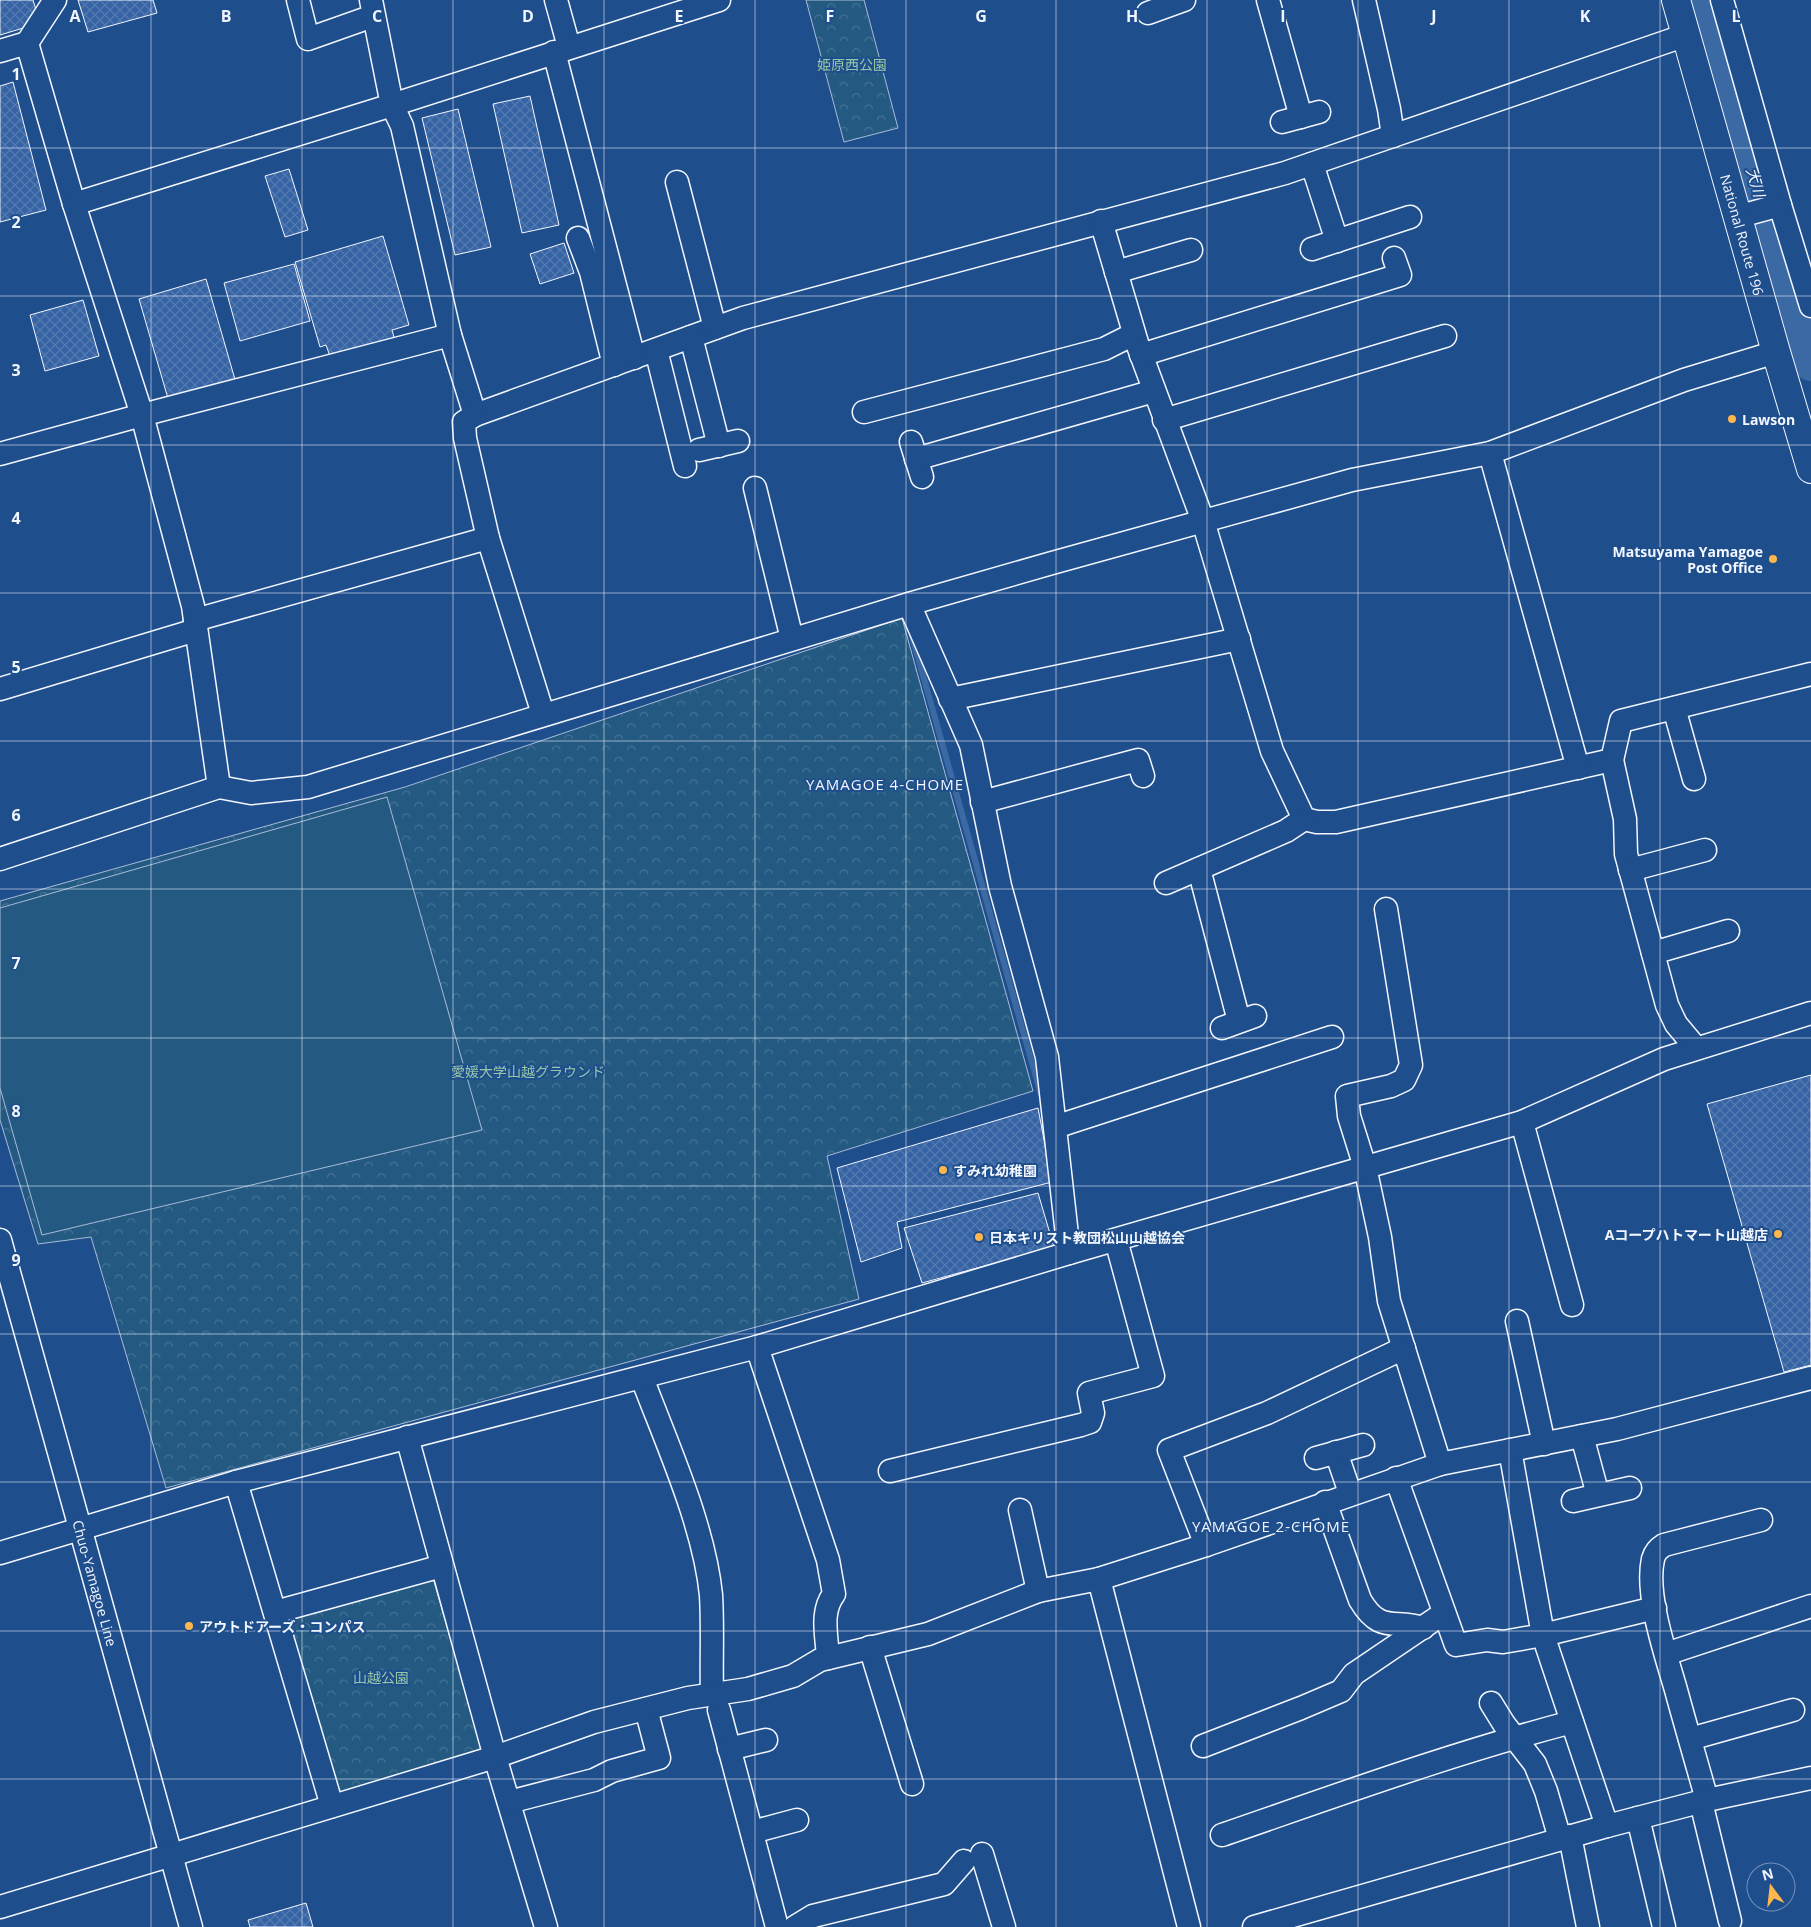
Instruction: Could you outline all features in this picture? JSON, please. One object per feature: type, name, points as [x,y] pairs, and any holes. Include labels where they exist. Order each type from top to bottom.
[{"type":"highway","name":"National Route 196","points":[[1676,0],[1686,35],[1762,210],[1776,352],[1809,453]]},
{"type":"street","points":[[0,51],[28,43],[55,0]]},
{"type":"street","points":[[298,0],[308,39],[372,8],[392,105],[402,126],[450,334],[475,415]]},
{"type":"street","points":[[556,0],[562,49],[624,361]]},
{"type":"street","points":[[74,204],[392,105],[718,0]]},
{"type":"street","points":[[1268,0],[1300,117]]},
{"type":"street","points":[[1364,0],[1389,109],[1393,136]]},
{"type":"street","points":[[1722,0],[1762,210],[1811,306]]},
{"type":"street","points":[[1148,12],[1187,5]]},
{"type":"street","points":[[543,714],[488,538],[465,438],[464,422],[475,415],[743,318],[1285,173],[1686,35]]},
{"type":"street","points":[[28,43],[74,204],[142,415],[193,606],[219,787]]},
{"type":"street","points":[[1312,164],[1337,241]]},
{"type":"street","points":[[677,182],[715,328]]},
{"type":"street","points":[[1312,249],[1410,218]]},
{"type":"street","points":[[1101,221],[1141,355],[1203,521],[1272,751],[1304,819]]},
{"type":"street","points":[[578,238],[624,361]]},
{"type":"street","points":[[1116,272],[1191,250]]},
{"type":"street","points":[[1141,355],[1400,275],[1394,258]]},
{"type":"street","points":[[0,454],[450,334]]},
{"type":"street","points":[[864,412],[1104,349],[1134,334]]},
{"type":"street","points":[[1164,420],[1445,336]]},
{"type":"street","points":[[656,350],[710,451],[691,337]]},
{"type":"street","points":[[0,859],[219,787],[251,793],[308,786],[909,604],[1203,521],[1352,480],[1490,453],[1684,380],[1776,352]]},
{"type":"street","points":[[917,459],[1154,391]]},
{"type":"street","points":[[1490,453],[1578,768]]},
{"type":"street","points":[[755,488],[792,639]]},
{"type":"street","points":[[0,689],[196,625],[488,538]]},
{"type":"street","points":[[909,604],[970,745],[1000,886],[1047,1057],[1069,1253]]},
{"type":"street","points":[[950,699],[1239,639]]},
{"type":"street","points":[[1696,1048],[1676,1024],[1667,1004],[1626,854],[1625,819],[1612,760],[1621,721],[1811,674]]},
{"type":"street","points":[[1674,708],[1694,779]]},
{"type":"street","points":[[982,802],[1138,760],[1143,776]]},
{"type":"street","points":[[1166,883],[1286,831],[1304,819],[1317,822],[1336,822],[1612,760]]},
{"type":"street","points":[[1630,870],[1705,850]]},
{"type":"street","points":[[1199,869],[1239,1022]]},
{"type":"street","points":[[1386,909],[1411,1065],[1404,1080],[1391,1086],[1347,1096],[1349,1116],[1365,1167],[1380,1237],[1389,1301],[1440,1464]]},
{"type":"street","points":[[1653,953],[1728,932]]},
{"type":"street","points":[[0,1553],[236,1482],[642,1378],[757,1346],[1069,1253],[1522,1122],[1664,1059],[1811,1013]]},
{"type":"street","points":[[1055,1127],[1332,1037]]},
{"type":"street","points":[[1522,1122],[1572,1305]]},
{"type":"street","points":[[890,1471],[1090,1422],[1093,1413],[1089,1393],[1153,1376],[1116,1240]]},
{"type":"street","name":"Chuo-Yamagoe Line","points":[[0,1244],[82,1529],[192,1927]]},
{"type":"street","points":[[1517,1321],[1544,1444]]},
{"type":"street","points":[[757,1346],[828,1560],[834,1594],[829,1600],[825,1616],[828,1658]]},
{"type":"street","points":[[1206,1545],[1169,1450],[1267,1413],[1404,1348]]},
{"type":"street","points":[[642,1378],[690,1507],[702,1550],[710,1595],[715,1702],[777,1927]]},
{"type":"street","points":[[0,1907],[495,1757],[594,1722],[646,1709],[715,1702],[748,1688],[793,1676],[820,1660],[928,1634],[1038,1591],[1099,1579],[1206,1545],[1350,1493],[1440,1464],[1582,1436],[1811,1378]]},
{"type":"street","points":[[1582,1436],[1598,1495]]},
{"type":"street","points":[[407,1437],[495,1757],[546,1927]]},
{"type":"street","points":[[1350,1493],[1326,1455],[1364,1445]]},
{"type":"street","points":[[1510,1450],[1543,1635],[1607,1826]]},
{"type":"street","points":[[1396,1478],[1456,1645],[1487,1640],[1503,1642],[1543,1635],[1655,1608]]},
{"type":"street","points":[[236,1482],[332,1806]]},
{"type":"street","points":[[1573,1501],[1630,1488]]},
{"type":"street","points":[[1325,1502],[1360,1600],[1368,1613],[1381,1621],[1397,1625],[1411,1624],[1423,1628]]},
{"type":"street","points":[[1020,1510],[1038,1591]]},
{"type":"street","points":[[1730,1921],[1690,1739],[1655,1608],[1652,1575],[1653,1560],[1657,1550],[1664,1545],[1761,1520]]},
{"type":"street","points":[[275,1612],[442,1566]]},
{"type":"street","points":[[1099,1579],[1189,1927]]},
{"type":"street","points":[[1666,1654],[1811,1606]]},
{"type":"street","points":[[1203,1746],[1341,1691],[1354,1674],[1444,1613]]},
{"type":"street","points":[[870,1647],[912,1784]]},
{"type":"street","points":[[1491,1703],[1535,1764],[1565,1838],[1588,1927]]},
{"type":"street","points":[[508,1802],[594,1780],[612,1771],[659,1758],[646,1709]]},
{"type":"street","points":[[1690,1739],[1793,1710]]},
{"type":"street","points":[[1222,1835],[1392,1776],[1514,1737],[1572,1722]]},
{"type":"street","points":[[729,1749],[766,1740]]},
{"type":"street","points":[[1254,1927],[1296,1921],[1607,1826],[1704,1801],[1811,1778]]},
{"type":"street","points":[[1638,1818],[1664,1927]]},
{"type":"street","points":[[752,1832],[797,1820]]},
{"type":"street","points":[[795,1927],[813,1916],[935,1894],[973,1857],[1004,1927]]},
{"type":"green space","name":"姫原西公園","points":[[806,0],[864,0],[898,128],[844,142]]},
{"type":"green space","name":"愛媛大学山越グラウンド","points":[[902,618],[1033,1091],[827,1156],[859,1299],[166,1488],[91,1237],[38,1244],[0,1120],[0,901],[405,787]]},
{"type":"green space","points":[[387,797],[482,1130],[42,1235],[0,1088],[0,908]]},
{"type":"green space","name":"山越公園","points":[[432,1575],[484,1754],[337,1797],[283,1616]]},
{"type":"building","points":[[0,0],[33,0],[40,23],[0,35]]},
{"type":"building","points":[[78,0],[153,0],[157,13],[88,32]]},
{"type":"building","points":[[13,82],[46,210],[0,222],[0,86]]},
{"type":"building","points":[[530,96],[559,225],[522,233],[493,104]]},
{"type":"building","points":[[458,109],[491,247],[455,255],[422,118]]},
{"type":"building","points":[[289,169],[308,230],[285,237],[265,176]]},
{"type":"building","points":[[383,236],[409,325],[392,330],[395,341],[331,359],[326,345],[320,347],[295,262]]},
{"type":"building","points":[[564,243],[574,273],[540,284],[530,254]]},
{"type":"building","points":[[294,264],[310,321],[240,341],[224,283]]},
{"type":"building","points":[[206,279],[236,383],[169,402],[139,299]]},
{"type":"building","points":[[83,300],[99,356],[45,371],[30,315]]},
{"type":"building","name":"Aコープハトマート山越店","points":[[1811,1075],[1811,1365],[1784,1372],[1707,1104]]},
{"type":"building","name":"すみれ幼稚園","points":[[1038,1108],[1052,1182],[897,1222],[902,1248],[861,1262],[837,1168]]},
{"type":"building","name":"日本キリスト教団松山山越協会","points":[[1038,1193],[1054,1247],[922,1283],[904,1228]]},
{"type":"building","points":[[306,1903],[313,1927],[250,1927],[248,1920]]},
{"type":"waterway","name":"大川","points":[[1701,0],[1726,76],[1771,237],[1811,363]]},
{"type":"waterway","points":[[912,636],[1041,1095]]},
{"type":"place","name":"Lawson","points":[[1732,419]]},
{"type":"place","name":"Matsuyama Yamagoe Post Office","points":[[1773,559]]},
{"type":"place","name":"すみれ幼稚園","points":[[943,1170]]},
{"type":"place","name":"Aコープハトマート山越店","points":[[1778,1234]]},
{"type":"place","name":"日本キリスト教団松山山越協会","points":[[979,1237]]},
{"type":"place","name":"アウトドアーズ・コンパス","points":[[189,1626]]},
{"type":"district","name":"YAMAGOE 4-CHOME","points":[[885,784]]},
{"type":"district","name":"YAMAGOE 2-CHOME","points":[[1271,1526]]}]
